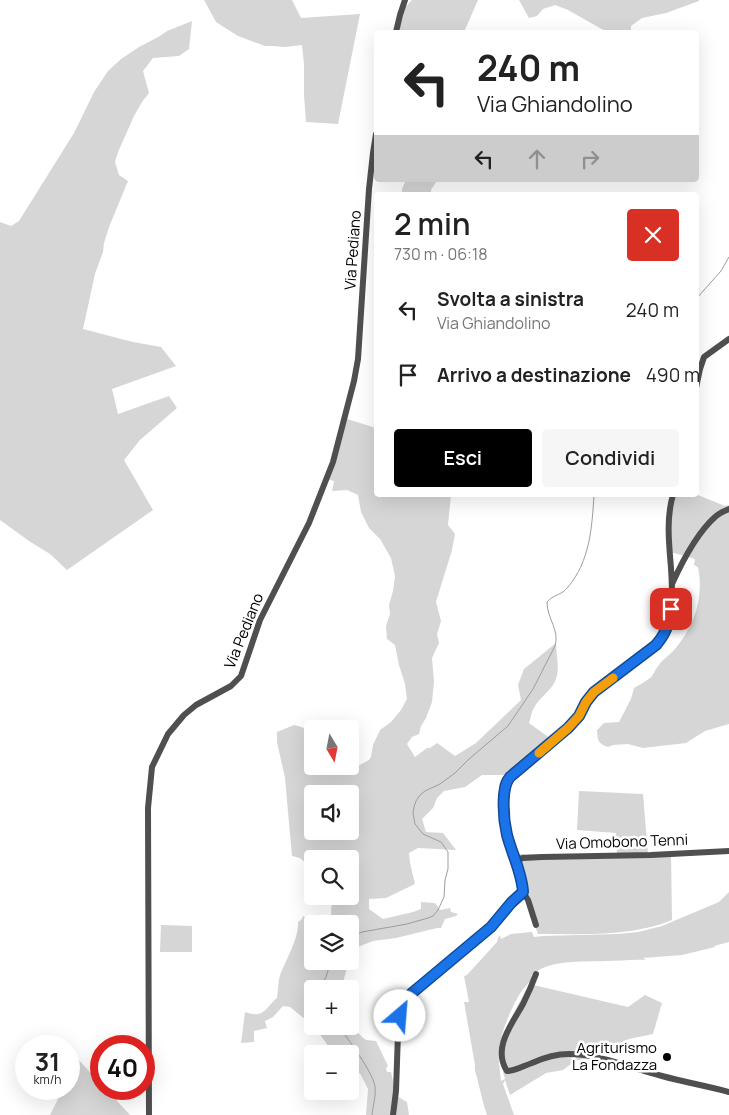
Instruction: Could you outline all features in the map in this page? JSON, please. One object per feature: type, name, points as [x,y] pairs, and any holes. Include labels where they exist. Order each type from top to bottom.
[{"type":"street","points":[[396,30],[405,0]]},
{"type":"street","name":"Via Pediano","points":[[149,1115],[148,808],[152,767],[168,734],[184,715],[196,705],[231,686],[241,676],[260,620],[309,523],[333,462],[358,359],[369,189],[374,147]]},
{"type":"street","points":[[699,376],[704,357],[729,339]]},
{"type":"street","points":[[536,925],[528,900],[523,892],[504,820],[503,803],[506,783],[510,777],[568,728],[579,716],[594,692],[656,645],[664,635],[671,609],[672,585],[669,535],[672,497]]},
{"type":"street","points":[[672,585],[681,564],[704,530],[716,515],[729,509]]},
{"type":"street","name":"Via Omobono Tenni","points":[[516,860],[523,858],[729,851]]},
{"type":"street","points":[[393,1115],[396,1091],[398,1033],[404,1002],[421,985],[491,927],[523,892]]},
{"type":"street","points":[[536,974],[531,988],[511,1024],[502,1048],[502,1060],[507,1071],[513,1071],[533,1062],[555,1056],[568,1054],[585,1055],[660,1076],[729,1092]]},
{"type":"shaded area","points":[[204,0],[292,0],[301,18],[360,14],[338,124],[306,122],[302,45],[285,47],[265,46],[238,36],[216,22]]},
{"type":"shaded area","points":[[412,0],[478,0],[465,30],[396,30],[400,13]]},
{"type":"shaded area","points":[[519,0],[699,0],[666,13],[642,18],[631,26],[631,30],[603,30],[568,10],[555,5],[543,9],[537,16],[529,18]]},
{"type":"shaded area","points":[[192,21],[189,49],[179,56],[153,58],[143,71],[149,93],[134,116],[115,162],[119,175],[128,181],[104,243],[83,329],[161,347],[176,366],[112,389],[118,414],[169,396],[177,408],[140,440],[124,460],[153,510],[67,570],[50,554],[0,520],[0,222],[11,226],[19,221],[74,133],[94,92],[108,71],[121,59],[139,47],[167,31]]},
{"type":"shaded area","points":[[405,182],[436,182],[431,192],[402,192]]},
{"type":"shaded area","points":[[344,418],[374,427],[374,497],[451,497],[448,525],[455,534],[436,602],[441,621],[437,634],[439,643],[432,658],[434,682],[432,702],[419,734],[412,737],[407,744],[415,757],[437,743],[455,756],[476,743],[521,700],[518,685],[524,669],[556,643],[558,665],[554,683],[536,704],[529,723],[551,739],[505,775],[482,775],[465,787],[444,791],[437,798],[433,808],[422,819],[426,832],[443,833],[456,850],[418,848],[409,853],[415,884],[386,898],[369,899],[369,909],[383,919],[421,909],[421,902],[435,903],[440,910],[450,908],[451,912],[458,914],[445,919],[441,928],[373,941],[359,946],[359,915],[331,915],[332,905],[359,905],[359,850],[304,850],[304,862],[300,858],[292,856],[285,778],[277,742],[277,732],[294,725],[304,728],[304,775],[359,775],[359,765],[371,757],[373,745],[380,730],[391,722],[407,699],[395,645],[387,639],[386,626],[390,614],[389,605],[395,576],[391,558],[380,539],[369,528],[361,512],[358,495],[347,490],[332,491],[334,481],[326,479]]},
{"type":"shaded area","points":[[699,495],[725,506],[729,505],[729,724],[705,731],[686,743],[643,748],[628,744],[608,747],[599,741],[597,730],[604,723],[619,722],[631,699],[634,688],[651,677],[656,668],[682,640],[693,620],[700,589],[698,567],[694,565],[695,559],[667,551],[673,497],[699,497]]},
{"type":"shaded area","points":[[579,791],[643,794],[648,854],[671,854],[672,920],[623,932],[538,934],[523,892],[517,854],[617,855],[616,833],[577,830]]},
{"type":"shaded area","points":[[729,892],[729,942],[682,955],[643,958],[646,960],[556,964],[546,967],[531,976],[533,977],[532,979],[522,990],[507,1020],[500,1043],[499,1066],[501,1081],[505,1079],[501,1060],[502,1041],[529,984],[628,1007],[645,995],[662,1003],[653,1034],[629,1039],[595,1056],[575,1061],[563,1070],[546,1073],[510,1095],[505,1080],[503,1084],[514,1115],[487,1115],[475,1070],[464,1002],[469,1002],[464,976],[497,942],[500,935],[501,939],[511,934],[532,932],[534,937],[638,932],[662,926],[719,902]]},
{"type":"shaded area","points":[[303,916],[304,970],[346,970],[344,980],[304,980],[304,1018],[290,1007],[283,1006],[273,1017],[265,1021],[267,1028],[254,1031],[254,1042],[241,1043],[245,1012],[261,1013],[277,998],[280,975],[294,942],[298,922]]},
{"type":"shaded area","points":[[161,925],[192,926],[192,952],[160,952]]},
{"type":"shaded area","points":[[359,1034],[366,1040],[376,1041],[388,1066],[386,1068],[387,1072],[391,1072],[395,1095],[407,1102],[409,1115],[366,1115],[368,1089],[359,1073],[359,1045],[327,1045],[320,1035]]},
{"type":"shaded area","points":[[80,1061],[90,1072],[90,1100],[116,1100],[130,1115],[50,1115],[58,1100],[80,1100]]},
{"type":"waterway","points":[[699,296],[721,271],[729,257]]},
{"type":"waterway","points":[[359,933],[428,918],[433,916],[438,910],[444,897],[448,869],[448,852],[441,842],[423,834],[415,824],[413,813],[416,801],[425,791],[440,784],[455,773],[508,726],[533,689],[555,646],[556,640],[547,602],[565,590],[581,566],[591,531],[594,497]]},
{"type":"waterway","points":[[324,980],[328,970]]},
{"type":"waterway","points":[[345,1035],[360,1056],[373,1081],[375,1094],[372,1115]]},
{"type":"slow traffic","points":[[539,753],[579,716],[594,692],[613,678]]},
{"type":"place","name":"Agriturismo La Fondazza","points":[[667,1057]]},
{"type":"route","points":[[400,1016],[404,1002],[412,993],[491,927],[523,892],[504,820],[503,803],[506,783],[510,777],[568,728],[579,716],[594,692],[656,645],[664,635],[671,609]]}]
